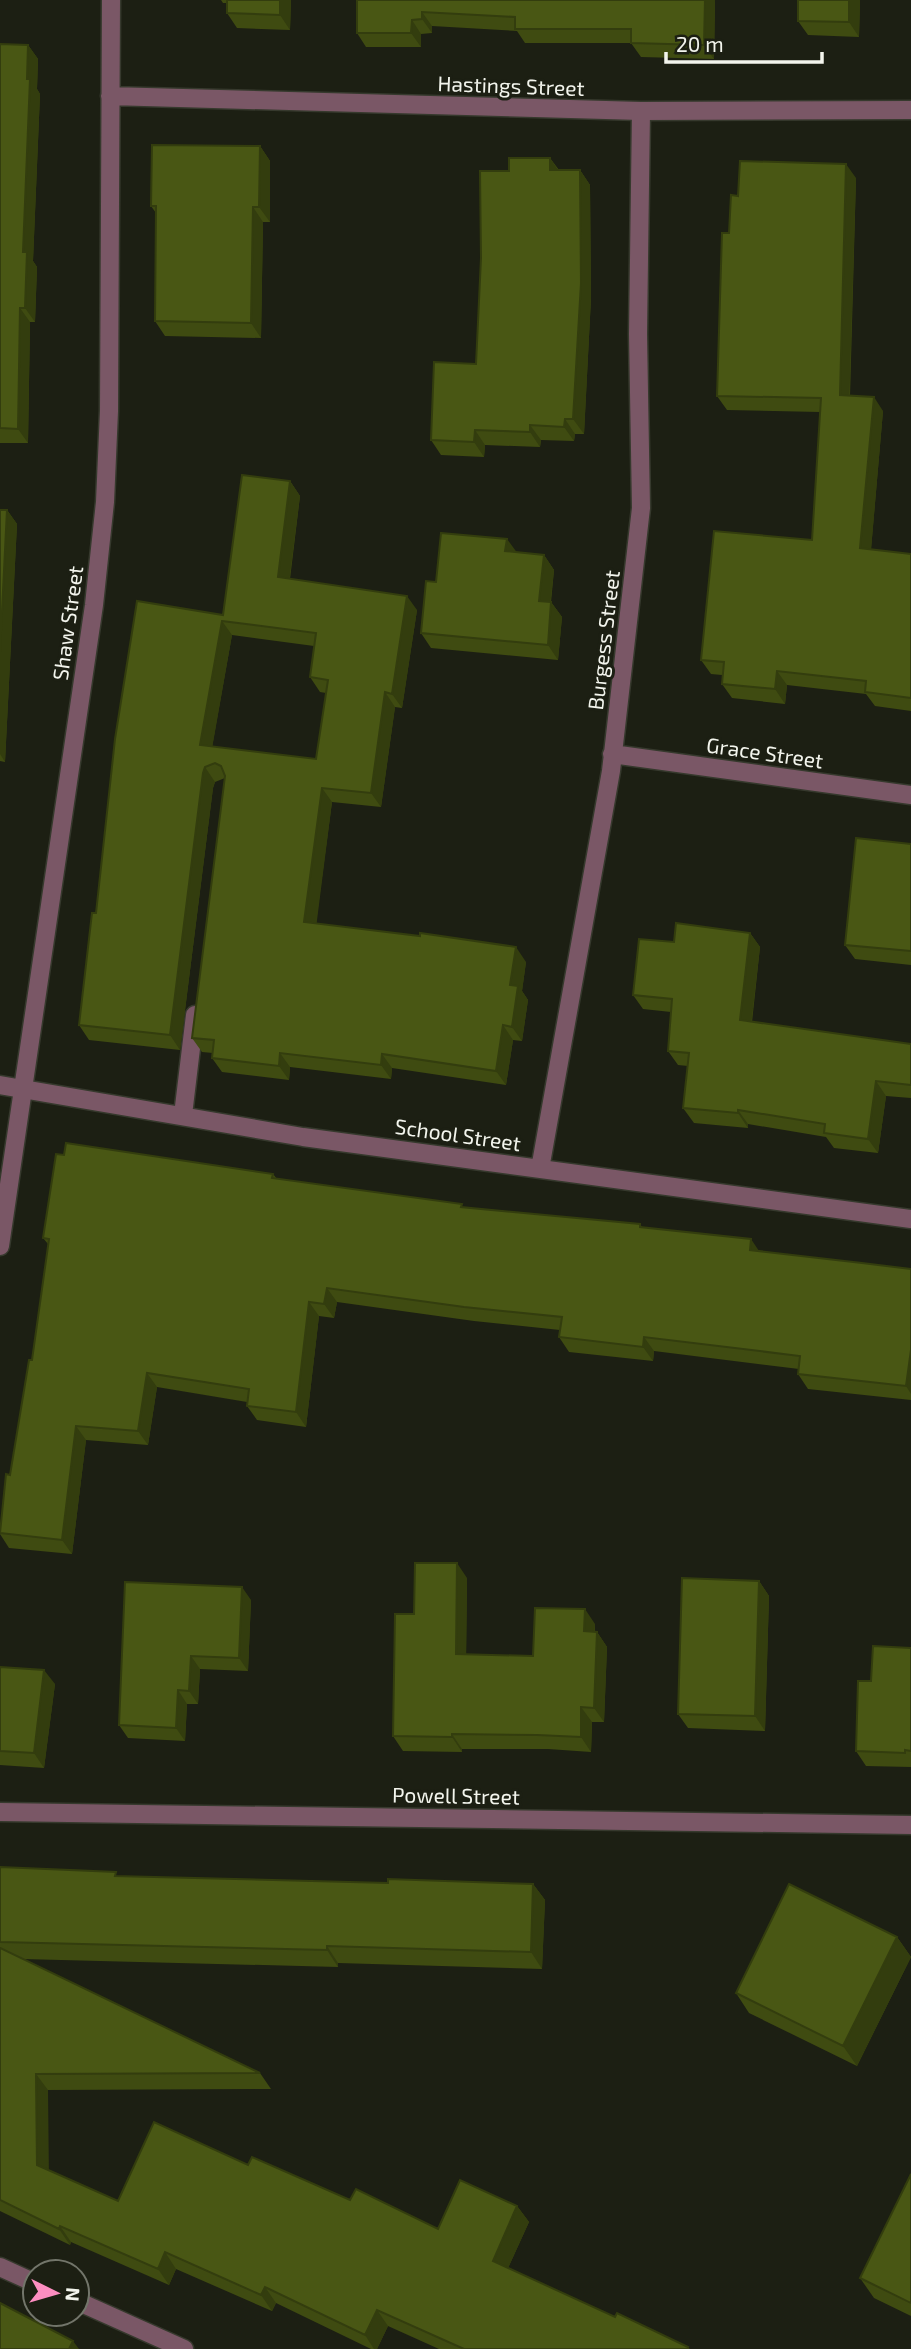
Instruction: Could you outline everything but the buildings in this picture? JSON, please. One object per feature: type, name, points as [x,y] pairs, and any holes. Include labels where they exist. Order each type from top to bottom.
[{"type":"street","name":"Shaw Street","points":[[0,1246],[93,605],[105,502],[109,411],[111,0]]},
{"type":"street","name":"Hastings Street","points":[[110,96],[641,111],[911,110]]},
{"type":"street","name":"Burgess Street","points":[[540,1169],[612,754],[641,508],[638,334],[641,111]]},
{"type":"street","name":"Grace Street","points":[[612,754],[911,795]]},
{"type":"street","points":[[183,1115],[198,993]]},
{"type":"street","name":"School Street","points":[[0,1085],[303,1137],[911,1219]]},
{"type":"street","name":"Powell Street","points":[[0,1812],[911,1825]]},
{"type":"street","points":[[0,2267],[21,2277]]},
{"type":"street","points":[[91,2307],[184,2349]]}]
